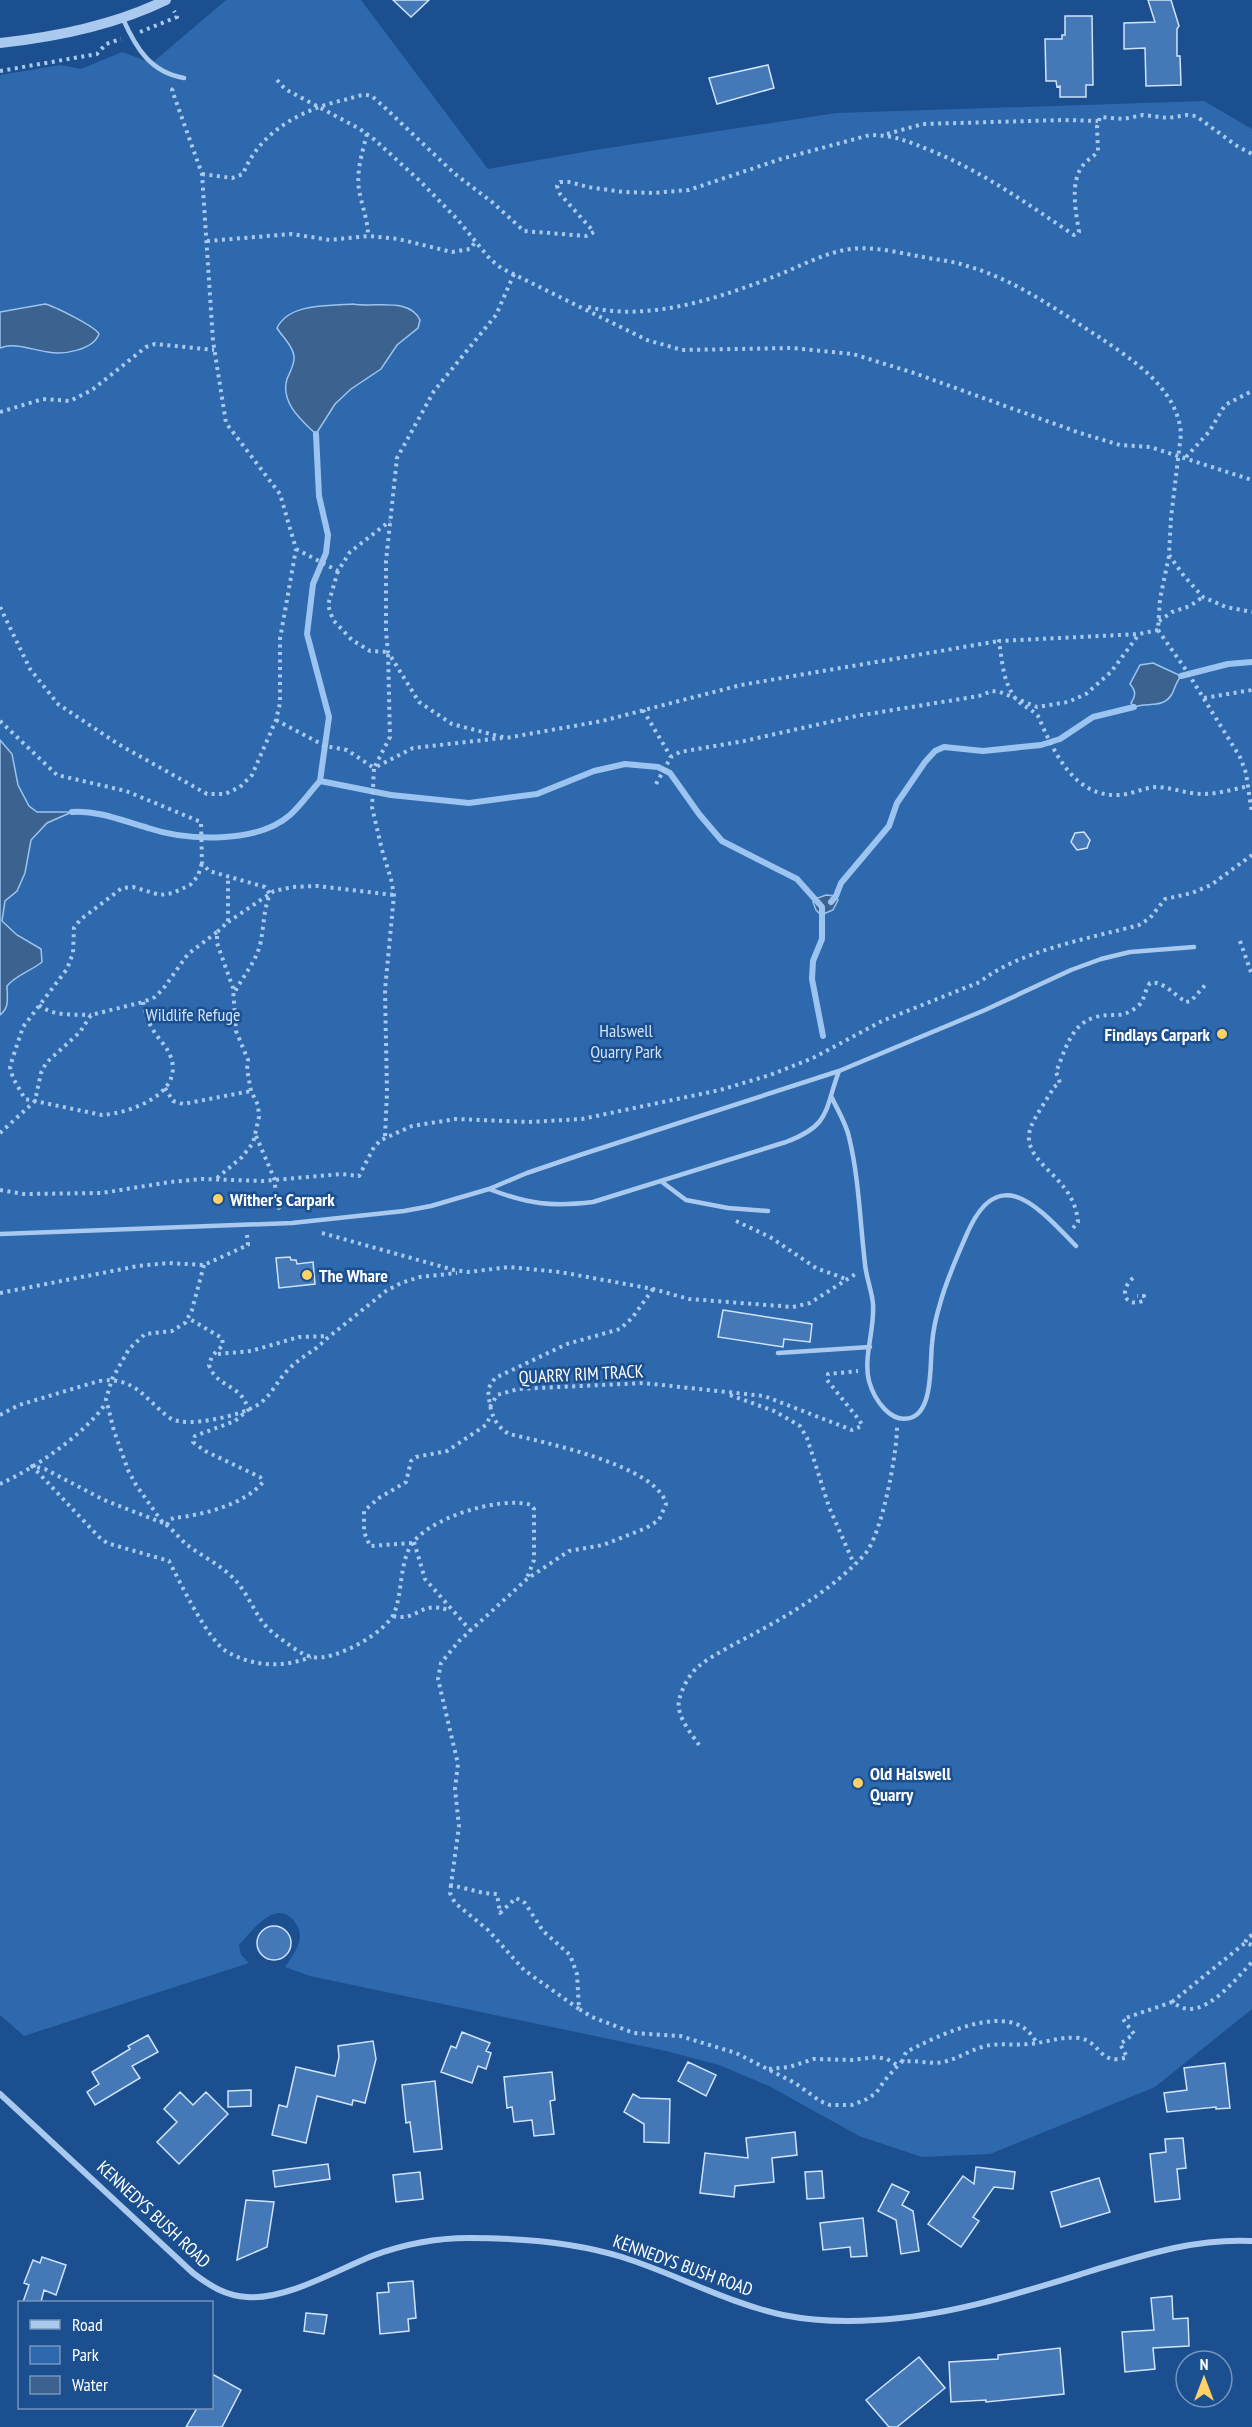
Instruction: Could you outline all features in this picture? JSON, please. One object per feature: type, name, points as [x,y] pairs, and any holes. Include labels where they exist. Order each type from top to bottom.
[{"type":"street","points":[[0,43],[57,35],[122,17],[166,0]]},
{"type":"street","name":"KENNEDYS BUSH ROAD","points":[[0,2094],[193,2273],[227,2294],[251,2298],[279,2294],[401,2246],[432,2239],[470,2238],[544,2242],[594,2249],[650,2266],[729,2298],[782,2314],[828,2320],[878,2320],[956,2310],[1166,2249],[1227,2240],[1252,2241]]},
{"type":"lane","points":[[122,17],[135,45],[152,63],[173,76],[184,78]]},
{"type":"lane","points":[[0,1234],[246,1226],[418,1209],[489,1189],[570,1158],[839,1071],[985,1010],[1071,970],[1130,952],[1194,947]]},
{"type":"lane","points":[[489,1189],[528,1202],[570,1205],[593,1202],[805,1135],[822,1119],[839,1071]]},
{"type":"lane","points":[[831,1096],[849,1135],[865,1268],[873,1305],[868,1380],[879,1403],[889,1413],[897,1417],[914,1416],[920,1411],[925,1400],[929,1385],[934,1328],[940,1304],[957,1256],[980,1208],[996,1197],[1020,1198],[1039,1209],[1076,1246]]},
{"type":"lane","points":[[662,1182],[686,1200],[768,1211]]},
{"type":"lane","points":[[778,1353],[870,1347]]},
{"type":"path","points":[[0,71],[97,54],[106,44],[177,17],[176,15]]},
{"type":"path","points":[[0,607],[30,669],[58,704],[118,744],[207,794],[225,794],[240,787],[252,775],[276,720],[280,703],[280,639],[296,549],[280,494],[226,423],[214,351],[202,174],[172,90],[184,78]]},
{"type":"path","points":[[277,80],[285,89],[367,135],[421,182],[490,259],[514,274],[581,305],[647,340],[682,350],[792,348],[853,354],[914,373],[1080,433],[1120,445],[1150,447],[1180,455],[1252,480]]},
{"type":"path","points":[[202,174],[232,178],[243,174],[248,159],[288,120],[363,95],[370,96],[455,174],[492,202],[517,226],[532,233],[578,236],[591,235],[594,232],[560,194],[557,186],[560,182],[623,192],[689,190],[853,138],[885,135],[911,141],[955,160],[1005,187],[1074,235],[1078,232],[1075,191],[1077,179],[1085,162],[1095,156],[1098,151],[1100,117],[1123,119],[1143,115],[1168,118],[1196,116],[1237,146],[1252,154]]},
{"type":"path","points":[[885,135],[923,124],[1098,121]]},
{"type":"path","points":[[367,135],[361,159],[358,187],[368,224],[368,236]]},
{"type":"path","points":[[207,241],[292,234],[330,240],[368,236],[398,239],[452,252],[470,249],[476,241]]},
{"type":"path","points":[[581,305],[627,313],[683,305],[750,286],[852,249],[899,252],[959,263],[1017,285],[1127,355],[1168,396],[1180,420],[1180,455],[1158,630],[1186,670],[1240,757],[1249,786],[1252,814]]},
{"type":"path","points":[[385,1137],[387,1092],[385,990],[394,895],[372,805],[372,785],[374,768],[390,737],[386,561],[397,459],[434,391],[496,315],[514,274]]},
{"type":"path","points":[[0,412],[43,399],[70,401],[92,390],[146,347],[155,344],[214,351]]},
{"type":"path","points":[[1186,458],[1209,432],[1226,405],[1252,391]]},
{"type":"path","points":[[388,652],[370,651],[352,640],[333,620],[328,605],[335,570],[350,552],[390,521]]},
{"type":"path","points":[[296,549],[335,570]]},
{"type":"path","points":[[1169,555],[1203,597],[1226,608],[1252,612]]},
{"type":"path","points":[[1159,622],[1172,612],[1190,606],[1203,597]]},
{"type":"path","points":[[374,768],[413,748],[506,738],[602,721],[741,686],[999,641],[1139,634],[1158,630]]},
{"type":"path","points":[[656,784],[671,757],[680,752],[744,741],[856,716],[979,696],[992,691],[1037,707],[1068,702],[1086,694],[1111,672],[1139,634]]},
{"type":"path","points":[[999,641],[1006,682],[1015,698],[1023,706],[1032,709],[1038,716],[1065,769],[1080,782],[1111,795],[1121,795],[1151,787],[1201,794],[1249,786]]},
{"type":"path","points":[[388,652],[419,702],[452,723],[506,738]]},
{"type":"path","points":[[1204,698],[1252,690]]},
{"type":"path","points":[[643,710],[671,757]]},
{"type":"path","points":[[276,720],[325,746],[347,750],[374,768]]},
{"type":"path","points":[[0,721],[57,775],[145,797],[201,822],[202,863],[198,876],[190,885],[173,893],[160,895],[133,887],[122,888],[105,903],[90,911],[74,928],[73,953],[67,969],[23,1027],[10,1067],[25,1099],[86,1113],[114,1114],[154,1098],[165,1088],[174,1070],[171,1057],[152,1028],[143,1002]]},
{"type":"path","points":[[2,1189],[24,1194],[102,1193],[170,1182],[217,1178],[231,1181],[263,1181],[274,1178],[341,1174],[359,1176],[375,1147],[385,1137],[412,1126],[437,1121],[484,1119],[529,1122],[582,1119],[720,1090],[770,1075],[822,1054],[882,1021],[980,982],[992,972],[1018,960],[1140,925],[1150,918],[1165,899],[1192,893],[1211,885],[1252,855]]},
{"type":"path","points":[[202,863],[209,871],[265,887],[270,894]]},
{"type":"path","points":[[228,876],[228,922]]},
{"type":"path","points":[[39,1005],[46,1010],[61,1014],[92,1015],[155,997],[188,954],[228,922],[273,891],[317,886],[394,895]]},
{"type":"path","points":[[233,996],[260,945],[262,921],[270,894]]},
{"type":"path","points":[[217,932],[217,943],[229,972],[236,1031],[248,1060],[247,1069],[251,1091],[258,1105],[256,1136],[248,1151],[217,1178]]},
{"type":"path","points":[[1240,941],[1252,975]]},
{"type":"path","points":[[1062,1231],[1072,1230],[1078,1222],[1078,1211],[1062,1185],[1034,1154],[1029,1133],[1031,1125],[1054,1086],[1060,1083],[1056,1072],[1073,1031],[1095,1017],[1118,1017],[1136,1008],[1142,1002],[1150,983],[1161,984],[1186,1002],[1191,1001],[1207,983]]},
{"type":"path","points":[[0,1133],[35,1101],[41,1073],[46,1063],[80,1032],[92,1015]]},
{"type":"path","points":[[165,1088],[173,1101],[183,1104],[251,1091]]},
{"type":"path","points":[[256,1136],[274,1178],[278,1207],[292,1223],[454,1270],[468,1272]]},
{"type":"path","points":[[719,1206],[723,1215],[770,1237],[816,1268],[846,1280]]},
{"type":"path","points":[[0,1293],[138,1266],[169,1263],[204,1265],[248,1245],[246,1226]]},
{"type":"path","points":[[0,1484],[32,1466],[68,1441],[99,1413],[106,1402],[112,1379],[129,1349],[145,1334],[172,1331],[185,1323],[192,1310],[204,1265]]},
{"type":"path","points":[[165,1524],[174,1518],[236,1501],[262,1484],[263,1480],[260,1477],[205,1452],[193,1442],[195,1436],[235,1422],[248,1410],[262,1402],[289,1368],[318,1348],[329,1336],[386,1291],[401,1283],[420,1277],[510,1267],[560,1272],[653,1289],[689,1299],[793,1307],[810,1304],[865,1268]]},
{"type":"path","points":[[1133,1278],[1126,1283],[1123,1291],[1125,1298],[1131,1302],[1143,1301],[1144,1296],[1137,1296]]},
{"type":"path","points":[[653,1289],[632,1318],[620,1329],[567,1344],[495,1378],[488,1389],[492,1415],[501,1429],[509,1434],[590,1454],[628,1470],[655,1487],[665,1499],[663,1513],[659,1520],[603,1545],[569,1551],[526,1579],[441,1663],[438,1679],[458,1764],[455,1789],[459,1826],[450,1893],[455,1903],[488,1930],[524,1970],[592,2017],[634,2033],[680,2036],[736,2053],[804,2088],[820,2101],[840,2106],[860,2102],[876,2093],[906,2052],[936,2037],[972,2024],[1006,2022],[1019,2025],[1031,2033],[1036,2042]]},
{"type":"path","points":[[188,1318],[222,1338],[223,1345],[209,1365],[211,1371],[216,1379],[241,1393],[248,1410]]},
{"type":"path","points":[[215,1354],[229,1351],[251,1351],[299,1337],[329,1336]]},
{"type":"path","name":"QUARRY RIM TRACK","points":[[490,1407],[497,1395],[518,1389],[584,1387],[625,1382],[772,1398],[852,1430],[862,1426],[860,1420],[827,1380],[828,1374],[868,1371]]},
{"type":"path","points":[[0,1415],[29,1402],[112,1379],[130,1385],[176,1420],[199,1421],[248,1410]]},
{"type":"path","points":[[724,1393],[774,1411],[800,1426],[807,1438],[829,1507],[854,1564]]},
{"type":"path","points":[[106,1402],[128,1470],[136,1485],[165,1524],[195,1551],[231,1576],[262,1622],[271,1631],[298,1651],[311,1657]]},
{"type":"path","points":[[492,1415],[486,1425],[447,1451],[416,1457],[411,1461],[406,1482],[379,1498],[364,1511],[364,1532],[370,1546],[413,1542],[438,1524],[466,1511],[503,1502],[526,1503],[531,1505],[536,1515],[534,1560],[526,1579]]},
{"type":"path","points":[[699,1745],[687,1728],[679,1702],[684,1685],[698,1666],[776,1622],[834,1583],[867,1552],[882,1514],[897,1447],[897,1417]]},
{"type":"path","points":[[32,1466],[45,1468],[104,1500],[165,1524]]},
{"type":"path","points":[[32,1466],[107,1543],[169,1561],[215,1640],[225,1650],[258,1664],[297,1663],[311,1657],[337,1654],[379,1630],[393,1616],[407,1556],[413,1542]]},
{"type":"path","points":[[413,1542],[425,1579],[471,1631]]},
{"type":"path","points":[[393,1616],[411,1617],[426,1606],[451,1610]]},
{"type":"path","points":[[451,1886],[497,1894],[500,1912],[516,1898],[525,1903],[543,1931],[570,1955],[577,1974],[579,2009]]},
{"type":"path","points":[[768,2070],[789,2067],[814,2059],[852,2060],[876,2057],[899,2064],[944,2062],[982,2046],[1036,2042],[1052,2038],[1079,2038],[1091,2043],[1104,2056],[1118,2060],[1127,2057],[1120,2044],[1134,2034],[1123,2019],[1172,2002],[1252,1935]]},
{"type":"path","points":[[1245,1943],[1252,1945]]},
{"type":"path","points":[[1172,2002],[1186,2010],[1195,2009],[1219,1996],[1252,1962]]},
{"type":"green space","name":"Halswell Quarry Park","points":[[226,0],[361,0],[488,169],[836,113],[1204,101],[1252,129],[1252,2009],[1155,2087],[990,2154],[922,2157],[859,2136],[769,2086],[719,2065],[666,2051],[310,1976],[285,1967],[297,1949],[300,1937],[294,1921],[280,1913],[264,1919],[239,1945],[241,1955],[249,1963],[24,2036],[0,2015],[0,75],[61,65],[81,69],[122,52],[152,63]]},
{"type":"water","points":[[45,304],[91,327],[99,334],[96,339],[84,348],[62,353],[18,346],[0,348],[0,312]]},
{"type":"water","points":[[353,304],[408,308],[420,320],[418,328],[397,345],[381,369],[351,389],[335,404],[316,434],[298,417],[286,395],[287,379],[294,356],[277,328],[290,314],[300,310],[310,307]]},
{"type":"water","points":[[1153,663],[1181,676],[1172,694],[1164,702],[1134,707],[1131,703],[1134,691],[1130,684],[1140,665]]},
{"type":"water","points":[[0,740],[12,754],[18,785],[29,806],[37,812],[72,812],[47,823],[31,840],[25,873],[17,891],[5,901],[2,921],[17,935],[41,949],[42,962],[7,986],[7,1005],[0,1015]]},
{"type":"water","points":[[826,895],[836,896],[838,900],[833,910],[821,915],[813,902]]},
{"type":"building","points":[[393,0],[429,0],[411,17]]},
{"type":"building","points":[[1148,0],[1171,0],[1179,26],[1177,56],[1180,56],[1181,85],[1146,86],[1145,48],[1124,49],[1124,23],[1155,22]]},
{"type":"building","points":[[1065,16],[1092,16],[1093,85],[1086,85],[1086,97],[1060,97],[1060,86],[1057,87],[1056,81],[1046,81],[1045,39],[1062,39],[1062,35],[1065,35]]},
{"type":"building","points":[[768,65],[774,88],[717,104],[709,78]]},
{"type":"building","points":[[1084,832],[1090,840],[1087,848],[1077,850],[1071,842],[1075,833]]},
{"type":"building","name":"The Whare","points":[[290,1257],[291,1260],[296,1260],[297,1264],[313,1262],[315,1284],[279,1288],[276,1258]]},
{"type":"building","points":[[723,1310],[812,1324],[810,1342],[784,1339],[783,1347],[718,1337]]},
{"type":"building","points":[[274,1926],[286,1931],[291,1943],[286,1955],[274,1960],[262,1955],[257,1943],[262,1931]]},
{"type":"building","points":[[462,2032],[490,2043],[486,2051],[491,2053],[486,2069],[478,2066],[472,2083],[441,2072],[451,2046],[456,2048]]},
{"type":"building","points":[[148,2035],[158,2052],[132,2066],[140,2078],[95,2105],[87,2092],[99,2084],[92,2072],[130,2049],[128,2046]]},
{"type":"building","points":[[373,2041],[376,2059],[365,2103],[353,2100],[352,2105],[317,2096],[306,2143],[272,2135],[279,2105],[287,2107],[296,2067],[335,2076],[339,2057],[338,2046]]},
{"type":"building","points":[[688,2062],[716,2075],[706,2096],[678,2081]]},
{"type":"building","points":[[1225,2063],[1230,2108],[1216,2109],[1216,2107],[1167,2112],[1164,2093],[1187,2090],[1184,2068]]},
{"type":"building","points":[[552,2072],[555,2100],[550,2101],[554,2134],[534,2136],[532,2120],[514,2122],[512,2107],[507,2108],[504,2077]]},
{"type":"building","points":[[435,2081],[442,2149],[414,2152],[410,2122],[406,2123],[402,2085]]},
{"type":"building","points":[[251,2090],[251,2106],[228,2107],[228,2091]]},
{"type":"building","points":[[180,2092],[193,2105],[206,2092],[228,2114],[179,2164],[157,2142],[177,2122],[164,2109]]},
{"type":"building","points":[[633,2094],[640,2098],[670,2099],[669,2143],[644,2142],[644,2124],[624,2112]]},
{"type":"building","points":[[795,2132],[797,2155],[772,2158],[774,2182],[735,2186],[734,2197],[700,2193],[705,2153],[748,2158],[746,2138]]},
{"type":"building","points":[[1183,2138],[1186,2168],[1177,2169],[1180,2199],[1155,2202],[1150,2154],[1166,2152],[1165,2139]]},
{"type":"building","points":[[328,2164],[330,2179],[275,2187],[273,2171]]},
{"type":"building","points":[[976,2167],[1015,2172],[1013,2189],[994,2187],[973,2217],[979,2221],[961,2247],[928,2224],[963,2176],[974,2184]]},
{"type":"building","points":[[822,2171],[824,2198],[807,2199],[805,2172]]},
{"type":"building","points":[[420,2172],[423,2199],[396,2202],[393,2175]]},
{"type":"building","points":[[1099,2178],[1110,2212],[1061,2227],[1051,2192]]},
{"type":"building","points":[[892,2184],[909,2192],[902,2205],[913,2211],[919,2251],[901,2254],[896,2220],[878,2211]]},
{"type":"building","points":[[246,2200],[274,2202],[267,2247],[237,2260]]},
{"type":"building","points":[[863,2218],[867,2256],[851,2257],[850,2247],[823,2250],[820,2223]]},
{"type":"building","points":[[42,2257],[66,2265],[56,2295],[44,2290],[41,2301],[23,2301],[29,2285],[24,2283],[33,2260],[40,2263]]},
{"type":"building","points":[[413,2281],[416,2318],[408,2319],[409,2331],[380,2334],[377,2293],[389,2292],[388,2283]]},
{"type":"building","points":[[1172,2296],[1173,2319],[1188,2318],[1189,2346],[1153,2348],[1155,2369],[1125,2372],[1122,2332],[1154,2330],[1151,2298]]},
{"type":"building","points":[[306,2313],[327,2315],[324,2334],[304,2331]]},
{"type":"building","points":[[1060,2348],[1064,2394],[986,2402],[986,2400],[951,2402],[949,2362],[998,2359],[998,2355]]},
{"type":"building","points":[[919,2357],[945,2388],[897,2427],[889,2427],[866,2400]]},
{"type":"building","points":[[213,2375],[241,2390],[222,2427],[186,2427],[196,2409],[213,2409]]},
{"type":"waterway","points":[[316,434],[319,496],[328,535],[326,553],[313,584],[307,634],[329,717],[320,781],[391,795],[469,803],[537,794],[594,771],[625,764],[658,767],[670,773],[699,814],[722,841],[797,879],[822,907],[822,939],[813,961],[812,979],[823,1036]]},
{"type":"waterway","points":[[1181,676],[1228,664],[1252,662]]},
{"type":"waterway","points":[[831,902],[841,883],[889,826],[897,803],[935,751],[944,747],[983,751],[1041,745],[1060,739],[1093,717],[1134,707]]},
{"type":"waterway","points":[[72,812],[101,814],[182,836],[241,835],[259,831],[290,815],[320,781]]},
{"type":"place","name":"Findlays Carpark","points":[[1222,1034]]},
{"type":"place","name":"Wither's Carpark","points":[[218,1199]]},
{"type":"place","name":"The Whare","points":[[307,1275]]},
{"type":"place","name":"Old Halswell Quarry","points":[[858,1783]]},
{"type":"park label","name":"Wildlife Refuge","points":[[193,1014]]}]
